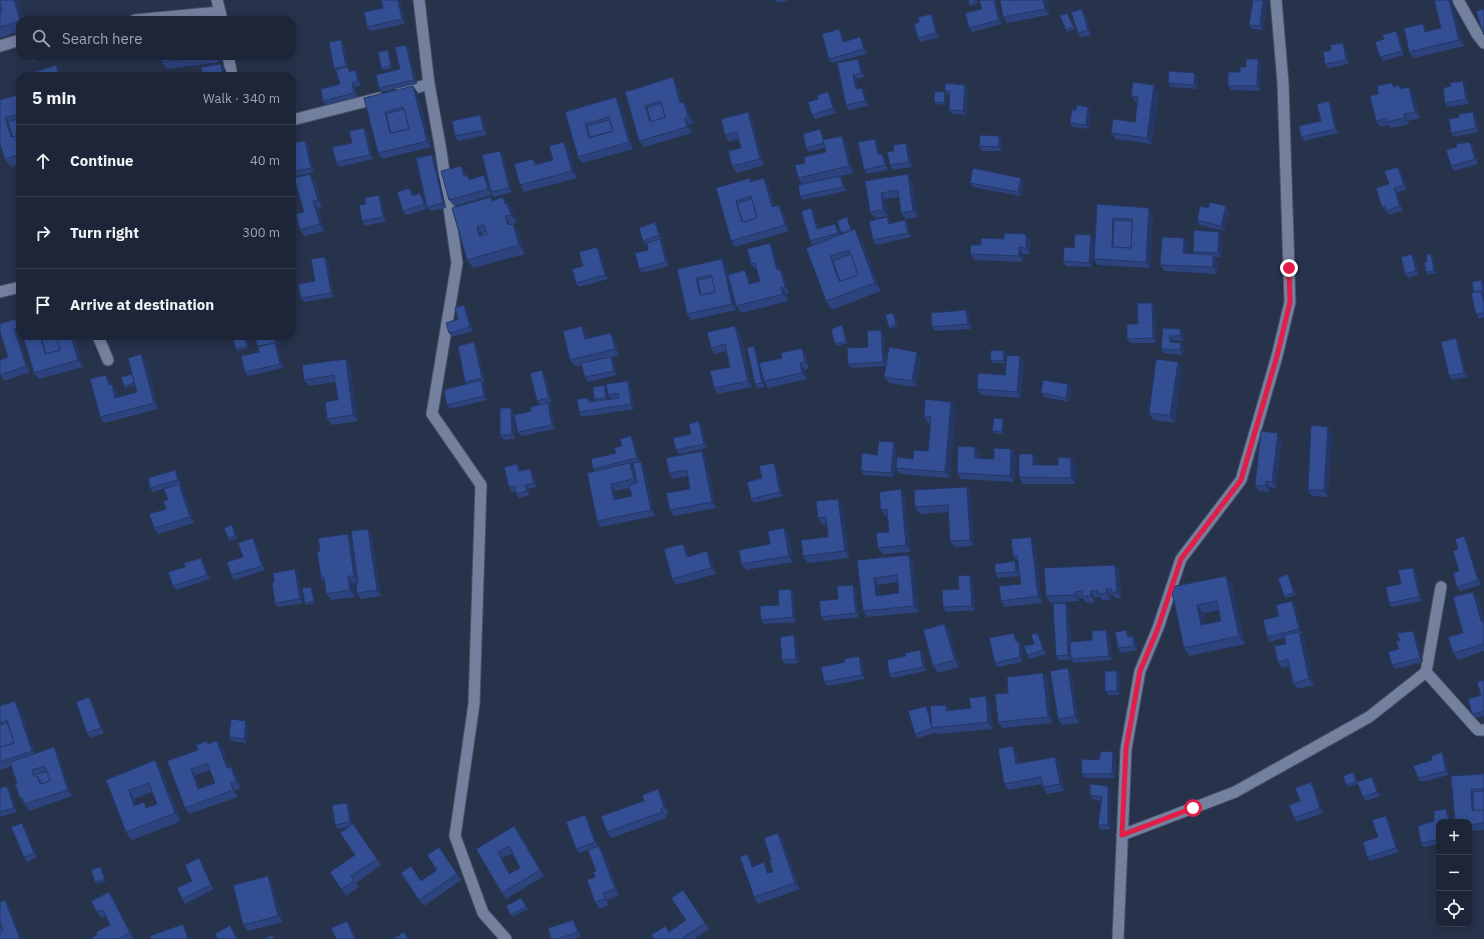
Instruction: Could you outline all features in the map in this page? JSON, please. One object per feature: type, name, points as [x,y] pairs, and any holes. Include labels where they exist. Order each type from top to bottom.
[{"type":"street","points":[[217,0],[221,16]]},
{"type":"street","points":[[419,0],[429,84],[441,151],[457,263],[432,414],[481,485],[474,704],[455,836],[483,913],[506,939]]},
{"type":"street","points":[[1118,939],[1126,749],[1140,671],[1158,628],[1181,559],[1241,480],[1277,356],[1290,302],[1282,83],[1276,0]]},
{"type":"street","points":[[1458,0],[1477,34],[1484,42]]},
{"type":"street","points":[[0,46],[16,41]]},
{"type":"street","points":[[229,60],[231,72]]},
{"type":"street","points":[[296,119],[429,84]]},
{"type":"street","points":[[0,292],[16,288]]},
{"type":"street","points":[[100,340],[108,360]]},
{"type":"street","points":[[1122,835],[1236,792],[1368,717],[1426,672],[1441,587]]},
{"type":"street","points":[[1426,672],[1478,730],[1484,730]]},
{"type":"building","points":[[0,0],[14,0],[19,16],[16,16],[16,22],[0,27],[0,12],[2,11]]},
{"type":"building","points":[[381,0],[398,0],[402,19],[367,27],[364,12],[383,8]]},
{"type":"building","points":[[968,0],[976,0],[976,1],[969,4]]},
{"type":"building","points":[[979,0],[994,0],[999,20],[969,28],[965,13],[982,9]]},
{"type":"building","points":[[1000,0],[1043,0],[1045,9],[1003,17]]},
{"type":"building","points":[[1253,0],[1263,0],[1260,26],[1249,25]]},
{"type":"building","points":[[1434,0],[1449,0],[1459,40],[1409,52],[1404,28],[1423,24],[1425,32],[1441,28]]},
{"type":"building","points":[[1082,9],[1088,30],[1078,33],[1071,12]]},
{"type":"building","points":[[1484,9],[1484,35],[1476,11]]},
{"type":"building","points":[[1067,13],[1073,27],[1066,30],[1060,16]]},
{"type":"building","points":[[931,14],[936,33],[918,38],[914,24],[919,22],[918,17]]},
{"type":"building","points":[[839,29],[843,42],[860,37],[864,49],[829,59],[822,34]]},
{"type":"building","points":[[1396,31],[1402,51],[1380,57],[1375,42],[1384,39],[1382,35]]},
{"type":"building","points":[[341,40],[346,66],[334,68],[329,42]]},
{"type":"building","points":[[1343,43],[1346,60],[1325,64],[1323,52],[1331,50],[1330,45]]},
{"type":"building","points":[[406,45],[414,80],[379,88],[376,75],[400,69],[395,47]]},
{"type":"building","points":[[388,50],[391,66],[381,68],[378,52]]},
{"type":"building","points":[[858,59],[861,73],[853,75],[856,89],[862,88],[865,101],[846,105],[837,63]]},
{"type":"building","points":[[1246,59],[1258,59],[1257,86],[1228,86],[1228,72],[1240,72],[1240,67],[1246,67]]},
{"type":"building","points":[[162,60],[178,60],[162,62]]},
{"type":"building","points":[[221,64],[222,72],[202,72],[201,67]]},
{"type":"building","points":[[56,65],[58,72],[35,72]]},
{"type":"building","points":[[348,67],[349,72],[355,70],[358,81],[352,83],[354,93],[323,101],[321,89],[340,84],[336,70]]},
{"type":"building","points":[[1169,71],[1195,73],[1194,85],[1168,83]]},
{"type":"building","points":[[673,77],[680,103],[684,102],[688,117],[685,118],[687,127],[639,141],[625,92]],"holes":[[[660,101],[665,117],[650,122],[645,106]]]},
{"type":"building","points":[[1463,81],[1466,99],[1445,103],[1443,88],[1451,86],[1450,83]]},
{"type":"building","points":[[1133,82],[1154,85],[1147,138],[1111,133],[1113,119],[1135,122],[1138,97],[1131,96]]},
{"type":"building","points":[[945,83],[965,85],[963,111],[949,110],[950,91],[945,91]]},
{"type":"building","points":[[1392,83],[1393,87],[1399,85],[1400,89],[1409,87],[1415,112],[1404,114],[1404,118],[1386,122],[1386,119],[1376,121],[1370,96],[1378,94],[1377,86]]},
{"type":"building","points":[[413,86],[427,141],[378,153],[364,98]],"holes":[[[403,107],[409,129],[390,133],[385,112]]]},
{"type":"building","points":[[935,91],[945,92],[944,103],[934,102]]},
{"type":"building","points":[[828,92],[833,108],[812,115],[808,102],[818,99],[817,95]]},
{"type":"building","points":[[16,95],[16,114],[5,118],[11,137],[16,135],[16,155],[5,159],[0,144],[0,100]]},
{"type":"building","points":[[616,97],[629,142],[578,157],[565,112]],"holes":[[[609,117],[613,131],[589,138],[585,124]]]},
{"type":"building","points":[[1329,101],[1335,129],[1301,137],[1299,126],[1321,121],[1317,104]]},
{"type":"building","points":[[661,103],[665,117],[651,122],[647,108]]},
{"type":"building","points":[[1077,105],[1088,107],[1086,125],[1070,123],[1072,110],[1076,110]]},
{"type":"building","points":[[404,109],[409,129],[391,133],[386,114]]},
{"type":"building","points":[[748,112],[760,159],[732,166],[728,151],[741,148],[737,132],[725,135],[721,119]]},
{"type":"building","points":[[1473,112],[1476,128],[1451,133],[1449,119],[1459,117],[1459,114]]},
{"type":"building","points":[[480,115],[484,130],[455,136],[452,121]]},
{"type":"building","points":[[16,119],[16,136],[13,137],[8,122]]},
{"type":"building","points":[[609,120],[613,131],[590,137],[587,126]]},
{"type":"building","points":[[364,128],[370,155],[336,162],[332,147],[352,143],[349,131]]},
{"type":"building","points":[[820,129],[824,143],[806,148],[803,134]]},
{"type":"building","points":[[980,135],[999,136],[999,147],[979,146]]},
{"type":"building","points":[[842,136],[849,166],[798,178],[795,165],[805,163],[804,157],[826,152],[823,140]]},
{"type":"building","points":[[875,139],[878,155],[882,154],[885,165],[864,170],[858,142]]},
{"type":"building","points":[[305,141],[311,168],[296,171],[296,142]]},
{"type":"building","points":[[564,142],[572,171],[520,185],[514,164],[533,159],[535,165],[553,160],[549,146]]},
{"type":"building","points":[[1470,142],[1475,159],[1451,166],[1446,150],[1457,147],[1456,144]]},
{"type":"building","points":[[906,143],[909,162],[890,165],[887,152],[894,151],[893,145]]},
{"type":"building","points":[[500,151],[509,188],[491,192],[482,155]]},
{"type":"building","points":[[432,155],[443,203],[427,207],[416,158]]},
{"type":"building","points":[[461,166],[464,176],[467,175],[469,180],[484,175],[488,189],[449,200],[441,171]]},
{"type":"building","points":[[1398,167],[1404,185],[1394,188],[1400,206],[1386,211],[1385,206],[1382,207],[1376,188],[1389,184],[1384,171]]},
{"type":"building","points":[[973,168],[1021,178],[1018,192],[970,183]]},
{"type":"building","points":[[310,174],[318,200],[313,201],[320,224],[300,230],[296,214],[304,212],[296,185],[296,178]]},
{"type":"building","points":[[908,174],[913,211],[901,213],[898,190],[881,193],[883,210],[870,212],[865,181]]},
{"type":"building","points":[[840,176],[843,187],[800,196],[798,185]]},
{"type":"building","points":[[750,178],[750,182],[764,178],[772,207],[779,205],[785,225],[731,241],[716,188]],"holes":[[[751,196],[757,218],[742,222],[736,201]]]},
{"type":"building","points":[[410,188],[412,196],[420,193],[424,204],[403,211],[397,192]]},
{"type":"building","points":[[379,195],[383,217],[362,221],[359,205],[366,204],[364,198]]},
{"type":"building","points":[[491,197],[492,201],[503,197],[505,204],[507,203],[511,215],[505,216],[508,225],[513,224],[519,245],[467,260],[452,208]],"holes":[[[484,225],[487,234],[479,236],[477,227]]]},
{"type":"building","points":[[752,199],[757,218],[743,222],[737,203]]},
{"type":"building","points":[[1210,202],[1226,206],[1221,226],[1197,220],[1200,206],[1208,208]]},
{"type":"building","points":[[1097,204],[1149,208],[1146,262],[1094,259]],"holes":[[[1113,218],[1132,219],[1131,248],[1112,247]]]},
{"type":"building","points":[[811,208],[817,229],[835,224],[838,233],[810,241],[801,211]]},
{"type":"building","points":[[847,217],[851,230],[841,233],[837,221]]},
{"type":"building","points":[[887,217],[889,224],[905,220],[908,233],[873,240],[869,221]]},
{"type":"building","points":[[1114,220],[1132,221],[1131,248],[1113,247]]},
{"type":"building","points":[[655,222],[659,235],[643,241],[639,228]]},
{"type":"building","points":[[855,229],[875,283],[826,301],[806,248]],"holes":[[[849,250],[858,275],[839,281],[830,256]]]},
{"type":"building","points":[[1194,230],[1219,232],[1218,253],[1193,252]]},
{"type":"building","points":[[486,231],[487,234],[482,235],[481,233]]},
{"type":"building","points":[[1004,233],[1026,234],[1026,248],[1019,247],[1019,256],[970,254],[971,245],[981,245],[981,238],[1004,239]]},
{"type":"building","points":[[1075,234],[1091,235],[1089,263],[1063,261],[1064,247],[1074,248]]},
{"type":"building","points":[[1162,237],[1184,238],[1183,253],[1213,255],[1213,267],[1160,265]]},
{"type":"building","points":[[660,239],[666,262],[639,269],[635,253],[648,250],[647,243]]},
{"type":"building","points":[[770,243],[777,270],[780,269],[785,287],[781,287],[783,294],[736,306],[728,275],[745,270],[749,284],[760,281],[755,263],[751,264],[747,249]]},
{"type":"building","points":[[597,247],[605,275],[576,283],[572,269],[583,266],[579,252]]},
{"type":"building","points":[[851,254],[858,275],[840,281],[833,261]]},
{"type":"building","points":[[1412,254],[1416,271],[1405,274],[1401,257]]},
{"type":"building","points":[[1426,254],[1431,254],[1434,271],[1426,272],[1424,262],[1427,262]]},
{"type":"building","points":[[325,257],[331,293],[301,298],[298,284],[315,281],[311,259]]},
{"type":"building","points":[[722,259],[732,304],[687,314],[677,269]],"holes":[[[711,275],[715,292],[700,295],[696,278]]]},
{"type":"building","points":[[712,277],[715,292],[701,295],[698,280]]},
{"type":"building","points":[[1481,280],[1483,290],[1474,292],[1472,282]]},
{"type":"building","points":[[1481,291],[1484,303],[1484,313],[1476,314],[1471,293]]},
{"type":"building","points":[[1137,303],[1152,303],[1153,338],[1127,339],[1127,324],[1138,324]]},
{"type":"building","points":[[464,305],[470,327],[449,333],[446,323],[458,319],[455,308]]},
{"type":"building","points":[[966,310],[968,324],[932,327],[931,313]]},
{"type":"building","points":[[893,313],[896,324],[889,327],[885,315]]},
{"type":"building","points":[[15,319],[16,328],[14,329],[16,340],[18,340],[26,366],[0,375],[0,360],[8,357],[0,332],[0,324]]},
{"type":"building","points":[[842,325],[846,341],[835,344],[831,329]]},
{"type":"building","points":[[582,326],[585,339],[611,333],[615,349],[570,360],[563,331]]},
{"type":"building","points":[[735,326],[748,381],[714,388],[710,371],[730,367],[725,344],[711,348],[707,332]]},
{"type":"building","points":[[1163,328],[1181,329],[1180,336],[1170,336],[1170,342],[1181,343],[1180,350],[1161,349]]},
{"type":"building","points":[[881,330],[883,362],[848,364],[847,348],[868,347],[867,331]]},
{"type":"building","points":[[1456,338],[1464,373],[1449,376],[1441,342]]},
{"type":"building","points":[[24,340],[41,340],[45,354],[60,350],[57,340],[72,340],[78,360],[34,373]]},
{"type":"building","points":[[42,340],[57,340],[60,350],[46,354]]},
{"type":"building","points":[[234,340],[245,340],[247,346],[236,349]]},
{"type":"building","points":[[256,340],[274,340],[275,343],[257,346]]},
{"type":"building","points":[[474,342],[482,378],[465,382],[458,346]]},
{"type":"building","points":[[275,343],[280,364],[245,372],[241,356],[259,352],[258,347]]},
{"type":"building","points":[[754,346],[762,383],[755,384],[747,348]]},
{"type":"building","points":[[889,347],[917,352],[912,381],[884,377]]},
{"type":"building","points":[[802,348],[805,362],[800,363],[802,373],[764,381],[759,363],[782,358],[781,353]]},
{"type":"building","points":[[1003,350],[1004,360],[991,361],[990,351]]},
{"type":"building","points":[[141,354],[154,403],[100,417],[90,379],[106,375],[109,385],[112,384],[115,398],[137,392],[128,358]]},
{"type":"building","points":[[1007,355],[1020,356],[1017,392],[977,389],[978,373],[1005,375]]},
{"type":"building","points":[[611,357],[614,371],[585,377],[581,363]]},
{"type":"building","points":[[346,359],[353,415],[327,419],[325,402],[338,400],[334,375],[304,380],[302,365]]},
{"type":"building","points":[[1156,359],[1178,362],[1170,416],[1149,413]]},
{"type":"building","points":[[542,370],[549,398],[537,401],[530,373]]},
{"type":"building","points":[[132,374],[134,383],[124,386],[121,377]]},
{"type":"building","points":[[481,380],[484,396],[447,405],[444,390]]},
{"type":"building","points":[[1043,380],[1068,384],[1066,398],[1041,393]]},
{"type":"building","points":[[628,381],[631,404],[579,412],[577,399],[588,398],[589,402],[619,398],[618,393],[608,395],[606,384]]},
{"type":"building","points":[[604,385],[606,398],[594,399],[593,387]]},
{"type":"building","points":[[925,399],[951,402],[945,472],[896,468],[897,457],[913,459],[914,450],[928,451],[931,417],[924,417]]},
{"type":"building","points":[[548,403],[552,425],[518,432],[514,415],[531,411],[530,407]]},
{"type":"building","points":[[500,408],[511,408],[512,435],[500,435]]},
{"type":"building","points":[[994,418],[1003,419],[1002,432],[992,431]]},
{"type":"building","points":[[699,421],[704,444],[676,450],[673,438],[691,434],[689,424]]},
{"type":"building","points":[[1311,425],[1328,427],[1324,490],[1308,490]]},
{"type":"building","points":[[1261,431],[1278,433],[1272,482],[1266,481],[1265,486],[1255,485]]},
{"type":"building","points":[[631,436],[637,458],[593,469],[591,459],[616,453],[614,448],[622,446],[620,439]]},
{"type":"building","points":[[879,441],[894,442],[891,473],[861,471],[862,453],[877,455]]},
{"type":"building","points":[[958,446],[975,447],[975,458],[994,459],[994,448],[1011,449],[1010,476],[957,473]]},
{"type":"building","points":[[702,451],[712,502],[670,510],[666,493],[690,489],[687,470],[669,473],[666,458]]},
{"type":"building","points":[[1019,454],[1033,454],[1033,465],[1058,465],[1058,457],[1071,458],[1071,478],[1019,477]]},
{"type":"building","points":[[641,462],[651,510],[597,521],[587,473],[630,463],[634,479],[611,484],[614,500],[632,496],[629,485],[637,483],[633,463]]},
{"type":"building","points":[[774,463],[780,492],[751,499],[747,482],[762,478],[759,466]]},
{"type":"building","points":[[517,464],[519,471],[530,469],[534,483],[525,485],[527,491],[516,494],[515,486],[509,487],[504,467]]},
{"type":"building","points":[[175,470],[178,480],[150,488],[148,478]]},
{"type":"building","points":[[179,484],[190,517],[154,528],[149,514],[166,509],[163,501],[168,500],[164,489]]},
{"type":"building","points":[[967,487],[970,540],[950,541],[948,505],[915,507],[914,490]]},
{"type":"building","points":[[901,489],[906,545],[878,548],[876,533],[889,532],[887,509],[881,510],[879,492]]},
{"type":"building","points":[[838,499],[845,551],[803,556],[801,540],[828,537],[826,517],[818,518],[816,501]]},
{"type":"building","points":[[232,525],[235,536],[228,538],[224,528]]},
{"type":"building","points":[[784,528],[789,556],[741,564],[739,550],[770,544],[768,531]]},
{"type":"building","points":[[368,529],[377,590],[357,593],[356,583],[358,583],[351,531]]},
{"type":"building","points":[[348,534],[354,576],[348,576],[350,590],[326,594],[324,577],[321,578],[317,552],[320,551],[318,538]]},
{"type":"building","points":[[1464,536],[1478,580],[1457,587],[1453,573],[1459,571],[1453,551],[1458,549],[1455,539]]},
{"type":"building","points":[[1031,537],[1038,596],[1001,601],[999,586],[1021,584],[1017,555],[1013,556],[1011,539]]},
{"type":"building","points":[[253,538],[262,566],[231,575],[227,562],[243,557],[238,543]]},
{"type":"building","points":[[683,544],[687,557],[707,551],[711,568],[672,579],[664,549]]},
{"type":"building","points":[[909,555],[914,606],[863,611],[857,560]],"holes":[[[897,575],[899,593],[876,596],[874,578]]]},
{"type":"building","points":[[201,558],[207,575],[173,586],[168,572],[185,567],[184,563]]},
{"type":"building","points":[[1015,561],[1016,572],[995,573],[995,564]]},
{"type":"building","points":[[1115,565],[1117,592],[1111,592],[1111,589],[1106,589],[1106,593],[1098,594],[1098,591],[1090,591],[1091,596],[1082,596],[1082,591],[1075,592],[1075,595],[1046,596],[1044,568]]},
{"type":"building","points":[[1413,568],[1419,597],[1389,603],[1386,587],[1401,584],[1398,570]]},
{"type":"building","points":[[295,569],[300,599],[275,603],[272,583],[274,582],[273,573]]},
{"type":"building","points":[[1288,574],[1294,593],[1284,596],[1278,578]]},
{"type":"building","points":[[970,575],[972,606],[943,607],[942,590],[959,589],[958,576]]},
{"type":"building","points":[[1226,576],[1239,636],[1184,648],[1171,587]],"holes":[[[1217,601],[1221,621],[1201,625],[1197,605]]]},
{"type":"building","points":[[853,585],[856,613],[821,617],[819,601],[838,599],[837,586]]},
{"type":"building","points":[[311,587],[314,601],[305,603],[302,588]]},
{"type":"building","points":[[791,589],[793,617],[761,620],[760,606],[779,605],[778,590]]},
{"type":"building","points":[[1473,592],[1481,621],[1483,621],[1484,625],[1484,644],[1453,653],[1448,637],[1463,633],[1453,597]]},
{"type":"building","points":[[1292,601],[1299,629],[1267,637],[1263,620],[1279,616],[1276,605]]},
{"type":"building","points":[[1066,603],[1068,655],[1056,656],[1053,604]]},
{"type":"building","points":[[944,624],[955,660],[933,666],[923,630]]},
{"type":"building","points":[[1106,630],[1109,656],[1071,659],[1070,642],[1092,640],[1092,631]]},
{"type":"building","points":[[1126,630],[1128,637],[1133,636],[1134,646],[1118,648],[1115,632]]},
{"type":"building","points":[[1413,631],[1420,658],[1392,665],[1388,652],[1399,649],[1396,641],[1400,641],[1397,633]]},
{"type":"building","points":[[1299,632],[1309,679],[1293,683],[1288,659],[1278,662],[1274,646],[1286,644],[1284,635]]},
{"type":"building","points":[[1014,633],[1016,642],[1019,641],[1020,657],[995,663],[989,638]]},
{"type":"building","points":[[1031,634],[1038,634],[1043,650],[1027,655],[1024,646],[1034,644]]},
{"type":"building","points":[[794,635],[796,659],[782,660],[780,637]]},
{"type":"building","points":[[920,650],[923,667],[889,674],[887,660],[906,656],[905,653]]},
{"type":"building","points":[[859,656],[862,675],[824,682],[821,667],[845,662],[844,659]]},
{"type":"building","points":[[1068,668],[1075,716],[1058,719],[1050,671]]},
{"type":"building","points":[[1105,671],[1117,671],[1117,691],[1105,691]]},
{"type":"building","points":[[1043,673],[1048,717],[998,722],[995,694],[1008,693],[1007,677]]},
{"type":"building","points":[[1484,680],[1484,711],[1472,714],[1468,699],[1481,695],[1477,682]]},
{"type":"building","points":[[986,696],[988,722],[932,728],[930,706],[946,705],[946,711],[971,708],[969,698]]},
{"type":"building","points":[[89,697],[101,728],[87,733],[76,702]]},
{"type":"building","points":[[15,701],[32,751],[0,762],[0,747],[14,743],[7,720],[0,723],[0,706]]},
{"type":"building","points":[[926,706],[932,728],[915,734],[908,711]]},
{"type":"building","points":[[231,719],[246,721],[244,739],[229,737]]},
{"type":"building","points":[[7,723],[14,743],[0,747],[0,725]]},
{"type":"building","points":[[207,741],[208,744],[217,741],[227,768],[231,767],[236,781],[231,783],[233,790],[185,808],[167,761],[198,750],[196,745]],"holes":[[[207,763],[215,783],[198,789],[191,769]]]},
{"type":"building","points":[[1013,746],[1016,764],[1055,757],[1060,784],[1043,787],[1041,777],[1004,784],[998,749]]},
{"type":"building","points":[[54,747],[68,790],[25,804],[22,798],[20,798],[15,784],[17,783],[10,762]],"holes":[[[45,766],[50,781],[40,784],[37,776],[34,777],[32,770]]]},
{"type":"building","points":[[1101,751],[1113,752],[1112,774],[1082,774],[1081,759],[1099,760]]},
{"type":"building","points":[[1442,752],[1446,771],[1418,778],[1413,766],[1432,760],[1431,756]]},
{"type":"building","points":[[155,760],[175,813],[126,832],[106,780]],"holes":[[[149,783],[157,804],[146,808],[144,802],[134,806],[129,790]]]},
{"type":"building","points":[[47,771],[50,781],[41,784],[40,780],[35,775]]},
{"type":"building","points":[[1353,772],[1356,782],[1346,785],[1343,776]]},
{"type":"building","points":[[1484,774],[1484,789],[1471,789],[1472,810],[1484,810],[1484,823],[1472,825],[1472,819],[1455,819],[1451,776]]},
{"type":"building","points":[[1372,777],[1377,792],[1363,797],[1357,782]]},
{"type":"building","points":[[1311,782],[1320,808],[1294,818],[1289,805],[1300,801],[1295,788]]},
{"type":"building","points":[[1090,784],[1108,786],[1108,825],[1098,825],[1102,797],[1090,795]]},
{"type":"building","points":[[7,786],[14,808],[0,812],[0,788]]},
{"type":"building","points":[[658,789],[664,807],[661,809],[662,812],[607,832],[601,816],[644,801],[642,795]]},
{"type":"building","points":[[1484,791],[1484,810],[1473,810],[1473,792]]},
{"type":"building","points":[[347,803],[350,822],[335,825],[332,805]]},
{"type":"building","points":[[1446,809],[1448,819],[1436,819],[1436,840],[1421,843],[1418,826],[1434,821],[1434,811]]},
{"type":"building","points":[[585,815],[595,842],[576,849],[566,822]]},
{"type":"building","points":[[1386,816],[1396,848],[1367,857],[1363,842],[1378,837],[1372,820]]},
{"type":"building","points":[[22,823],[34,853],[24,857],[11,827]]},
{"type":"building","points":[[353,824],[377,859],[351,876],[354,881],[341,889],[330,872],[355,855],[340,833]]},
{"type":"building","points":[[514,826],[540,870],[502,893],[476,849]],"holes":[[[509,846],[520,868],[509,874],[498,852]]]},
{"type":"building","points":[[778,833],[795,883],[754,897],[740,857],[747,854],[752,867],[764,862],[767,873],[773,872],[764,838]]},
{"type":"building","points":[[599,846],[615,889],[603,893],[605,899],[595,902],[587,880],[595,877],[593,872],[596,871],[588,850]]},
{"type":"building","points":[[439,847],[457,874],[419,900],[401,873],[411,866],[421,881],[437,870],[427,855]]},
{"type":"building","points":[[199,858],[211,885],[182,899],[177,888],[192,881],[185,865]]},
{"type":"building","points":[[100,867],[105,879],[95,882],[91,870]]},
{"type":"building","points":[[268,876],[278,916],[243,925],[233,885]]},
{"type":"building","points":[[683,890],[705,923],[681,939],[654,939],[651,935],[665,926],[669,932],[686,920],[671,898]]},
{"type":"building","points":[[109,892],[130,933],[117,939],[90,939],[97,935],[96,932],[110,925],[103,910],[97,912],[91,901]]},
{"type":"building","points":[[521,898],[526,907],[511,915],[506,906]]},
{"type":"building","points":[[5,900],[20,939],[0,939],[0,931],[3,930],[0,922],[0,902]]},
{"type":"building","points":[[573,920],[578,932],[557,939],[551,939],[548,928]]},
{"type":"building","points":[[347,921],[355,939],[336,939],[331,928]]},
{"type":"building","points":[[0,922],[3,930],[0,931]]},
{"type":"building","points":[[183,924],[188,939],[151,939],[150,936]]},
{"type":"building","points":[[230,925],[237,939],[218,939],[215,934]]},
{"type":"building","points":[[404,932],[408,939],[393,939]]},
{"type":"building","points":[[273,935],[274,939],[262,939]]},
{"type":"route","points":[[1193,808],[1122,835],[1126,749],[1140,671],[1158,628],[1181,559],[1241,480],[1277,356],[1290,302],[1289,268]]}]
